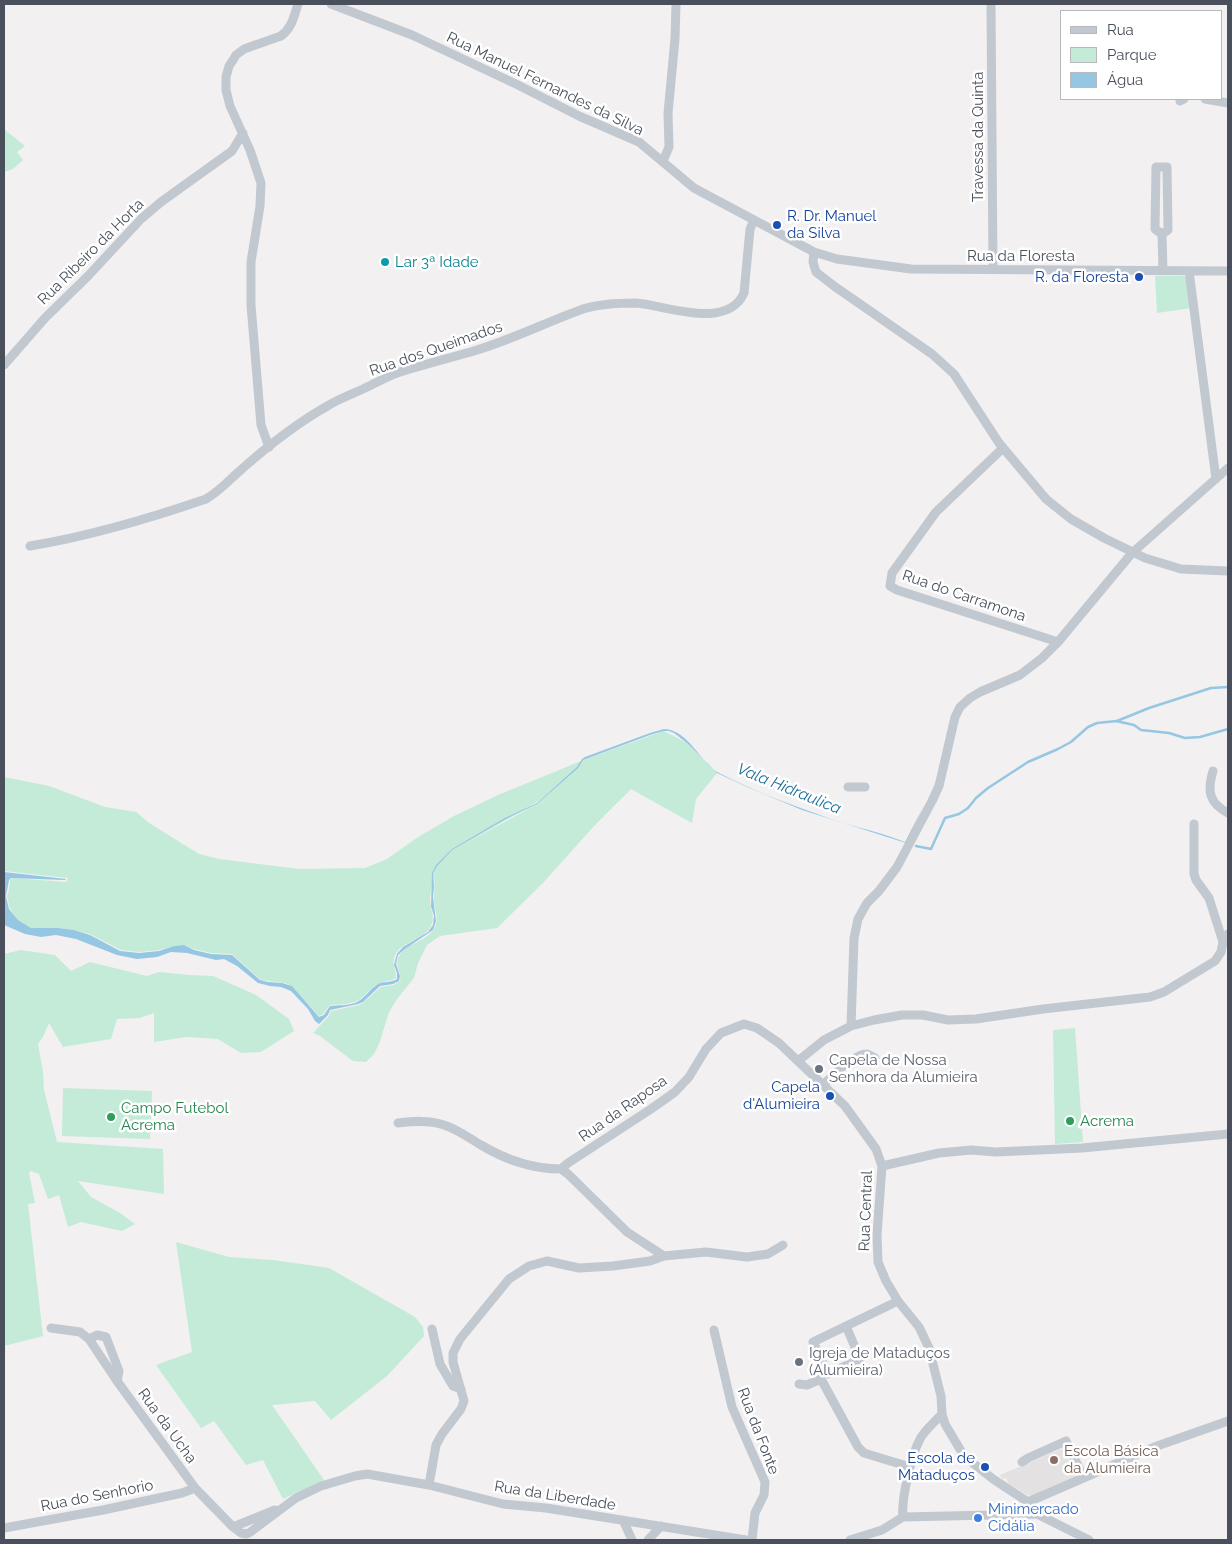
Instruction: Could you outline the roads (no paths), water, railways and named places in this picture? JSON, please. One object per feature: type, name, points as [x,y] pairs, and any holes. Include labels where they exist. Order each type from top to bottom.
[{"type":"street","points":[[268,447],[262,425],[251,305],[251,262],[261,183],[250,150],[230,106],[226,90],[226,77],[229,66],[236,55],[244,49],[282,36],[287,32],[298,4]]},
{"type":"street","name":"Rua Manuel Fernandes da Silva","points":[[331,4],[412,35],[579,116],[639,142],[694,188],[814,252]]},
{"type":"street","points":[[663,161],[669,147],[668,113],[675,39],[676,4]]},
{"type":"street","name":"Travessa da Quinta","points":[[991,4],[993,269]]},
{"type":"street","points":[[1213,100],[1228,102]]},
{"type":"street","name":"Rua Ribeiro da Horta","points":[[4,366],[44,318],[88,276],[140,219],[232,151],[243,133]]},
{"type":"street","points":[[232,151],[250,150]]},
{"type":"street","points":[[1156,167],[1167,167],[1168,230],[1162,234],[1155,229],[1156,167]]},
{"type":"street","name":"Rua dos Queimados","points":[[30,546],[102,532],[206,499],[212,496],[268,447],[328,405],[395,374],[477,350],[589,307],[636,304],[704,314],[719,313],[740,301],[744,294],[750,229],[754,220]]},
{"type":"street","points":[[1162,234],[1162,270]]},
{"type":"street","points":[[814,252],[813,262],[816,272],[932,354],[954,374],[1003,448],[1046,499],[1071,520],[1132,553],[1181,569],[1228,571]]},
{"type":"street","name":"Rua da Floresta","points":[[814,252],[837,259],[911,269],[1228,271]]},
{"type":"street","points":[[1189,271],[1216,479]]},
{"type":"street","name":"Rua do Carramona","points":[[1003,448],[936,512],[892,573],[890,586],[897,590],[1058,642]]},
{"type":"street","points":[[851,1026],[854,938],[858,919],[867,903],[879,891],[897,867],[932,801],[939,786],[955,717],[960,707],[970,698],[1011,680],[1031,668],[1058,642],[1132,553],[1228,468]]},
{"type":"street","points":[[1213,771],[1211,791],[1213,802],[1218,808],[1228,813]]},
{"type":"street","points":[[848,787],[865,787]]},
{"type":"street","points":[[798,1061],[824,1040],[851,1026],[902,1015],[924,1015],[948,1020],[976,1019],[1043,1009],[1150,997],[1164,992],[1215,961],[1221,952],[1226,938],[1209,898],[1194,874],[1194,824]]},
{"type":"street","name":"Rua da Raposa","points":[[561,1170],[568,1163],[675,1092],[689,1077],[706,1049],[721,1033],[744,1024],[756,1028],[779,1043],[798,1061]]},
{"type":"street","points":[[823,1085],[840,1069],[860,1055],[867,1054],[875,1058]]},
{"type":"street","name":"Rua Central","points":[[798,1061],[845,1106],[876,1149],[882,1166],[877,1235],[878,1262],[886,1281],[898,1301],[918,1327],[929,1348],[941,1396],[942,1414],[945,1424],[964,1456],[993,1479],[1028,1502],[1037,1514]]},
{"type":"street","points":[[398,1123],[418,1120],[444,1125],[502,1157],[524,1164],[561,1170],[575,1180],[627,1232],[664,1256]]},
{"type":"street","points":[[882,1166],[939,1153],[971,1150],[996,1152],[1082,1148],[1228,1134]]},
{"type":"street","points":[[429,1485],[436,1446],[442,1434],[461,1409],[464,1401],[453,1362],[453,1353],[460,1340],[509,1279],[529,1266],[547,1261],[579,1268],[613,1266],[650,1261],[664,1256],[706,1252],[747,1257],[768,1254],[783,1245]]},
{"type":"street","points":[[898,1301],[813,1342],[825,1376],[858,1447],[864,1453],[910,1467]]},
{"type":"street","points":[[799,1384],[807,1385],[860,1359],[846,1326]]},
{"type":"street","name":"Rua da Ucha","points":[[51,1328],[80,1332],[89,1339],[117,1381],[196,1488]]},
{"type":"street","points":[[432,1329],[440,1364],[453,1386],[462,1389]]},
{"type":"street","name":"Rua da Fonte","points":[[714,1330],[730,1402],[765,1482],[764,1495],[754,1513],[752,1540]]},
{"type":"street","name":"Rua da Ucha","points":[[89,1339],[98,1335],[106,1337],[120,1371],[117,1381]]},
{"type":"street","points":[[904,1518],[902,1509],[910,1467],[919,1440],[942,1414]]},
{"type":"street","points":[[1028,1502],[1157,1446],[1228,1421]]},
{"type":"street","points":[[1022,1462],[1066,1441],[1084,1478]]},
{"type":"street","name":"Rua da Liberdade","points":[[196,1488],[233,1527],[246,1534],[296,1498],[321,1486],[367,1474],[429,1485],[503,1504],[546,1508],[746,1540]]},
{"type":"street","name":"Rua do Senhorio","points":[[4,1528],[103,1510],[182,1493],[196,1488]]},
{"type":"street","points":[[850,1540],[882,1530],[904,1518],[1037,1514],[1089,1540]]},
{"type":"street","points":[[623,1520],[632,1540]]},
{"type":"street","points":[[648,1540],[661,1526]]},
{"type":"water","points":[[664,729],[673,731],[687,740],[705,761],[687,743],[669,731],[650,735],[583,760],[578,768],[537,804],[504,820],[452,850],[433,873],[436,921],[433,930],[398,955],[396,964],[400,976],[399,981],[380,986],[363,1002],[330,1010],[328,1015],[319,1024],[291,991],[281,987],[258,983],[237,966],[224,959],[216,960],[187,953],[171,952],[157,957],[137,959],[117,955],[76,939],[56,935],[41,937],[25,934],[4,925],[4,872],[66,879],[11,878],[6,896],[9,909],[18,920],[31,928],[74,930],[90,935],[120,951],[139,953],[159,951],[184,945],[194,950],[211,954],[232,955],[260,980],[292,986],[319,1017],[324,1015],[330,1006],[347,1005],[357,1002],[378,984],[397,979],[394,965],[397,954],[403,947],[428,932],[433,925],[434,916],[431,906],[432,873],[436,865],[452,849],[503,819],[537,803],[577,767],[585,757]]},
{"type":"water","points":[[712,768],[719,773],[780,800],[843,823],[905,842],[923,807],[906,843],[802,810],[747,787],[717,773]]},
{"type":"waterway","name":"Vala Hidraulica","points":[[916,846],[931,849],[945,818],[959,814],[968,808],[988,788],[1028,762],[1071,742],[1088,727],[1097,723],[1117,721],[1149,708],[1211,688],[1228,687]]},
{"type":"waterway","points":[[1116,721],[1134,725],[1141,730],[1169,733],[1185,738],[1200,737],[1228,729]]},
{"type":"place","name":"R. Dr. Manuel da Silva","points":[[777,225]]},
{"type":"place","name":"Lar 3ª Idade","points":[[385,262]]},
{"type":"place","name":"R. da Floresta","points":[[1139,277]]},
{"type":"place","name":"Capela de Nossa Senhora da Alumieira","points":[[819,1069]]},
{"type":"place","name":"Capela d'Alumieira","points":[[830,1096]]},
{"type":"place","name":"Campo Futebol Acrema","points":[[111,1117]]},
{"type":"place","name":"Acrema","points":[[1070,1121]]},
{"type":"place","name":"Igreja de Mataduços (Alumieira)","points":[[799,1362]]},
{"type":"place","name":"Escola Básica da Alumieira","points":[[1054,1460]]},
{"type":"place","name":"Escola de Mataduços","points":[[985,1467]]},
{"type":"place","name":"Minimercado Cidália","points":[[978,1518]]}]
